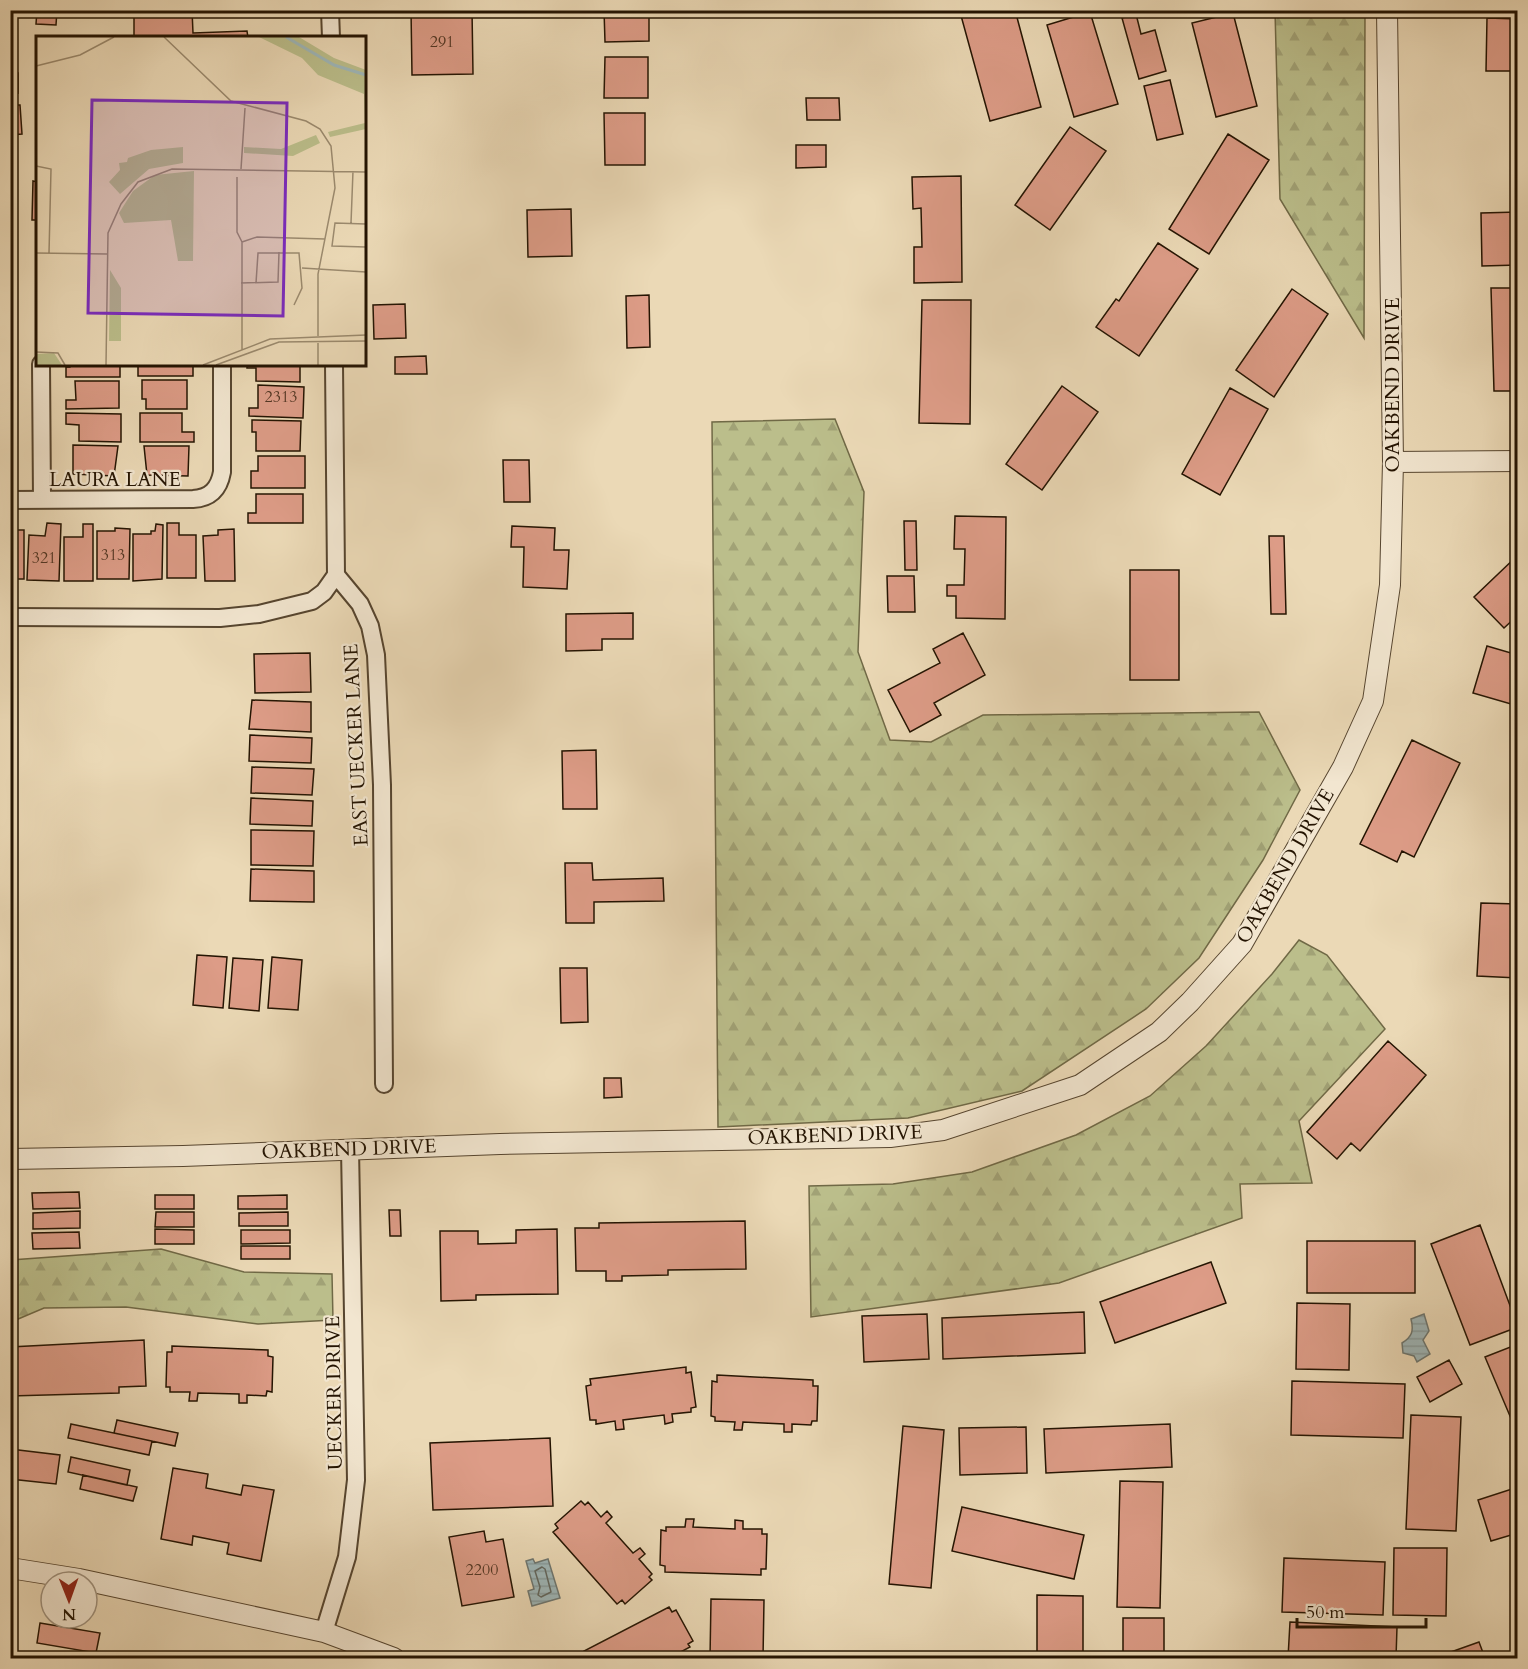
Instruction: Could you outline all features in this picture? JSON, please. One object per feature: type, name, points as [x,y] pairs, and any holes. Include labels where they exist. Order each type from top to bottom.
[{"type":"street","points":[[330,10],[331,36]]},
{"type":"street","name":"OAKBEND DRIVE","points":[[10,1159],[890,1137],[943,1130],[986,1118],[1080,1085],[1113,1064],[1166,1024],[1242,944],[1343,767],[1373,701],[1386,626],[1390,585],[1393,462],[1387,10]]},
{"type":"street","points":[[41,366],[42,500]]},
{"type":"street","name":"LAURA LANE","points":[[10,500],[202,499],[216,489],[222,472],[222,366]]},
{"type":"street","points":[[10,617],[209,618],[259,614],[312,601],[324,592],[336,575],[334,366]]},
{"type":"street","points":[[1393,462],[1518,461]]},
{"type":"street","name":"EAST UECKER LANE","points":[[336,575],[360,604],[370,626],[376,655],[382,785],[384,1084]]},
{"type":"street","name":"UECKER DRIVE","points":[[324,1632],[347,1557],[356,1480],[350,1149]]},
{"type":"street","points":[[10,1568],[90,1581],[324,1632],[394,1659]]},
{"type":"green space","points":[[1275,11],[1365,11],[1364,338],[1280,199]]},
{"type":"green space","points":[[835,419],[864,492],[858,652],[890,740],[931,742],[983,715],[1259,712],[1300,790],[1263,860],[1199,958],[1146,1009],[1022,1091],[908,1118],[718,1127],[712,422]]},
{"type":"green space","points":[[1299,940],[1327,955],[1385,1029],[1299,1121],[1312,1183],[1240,1184],[1242,1218],[1059,1283],[811,1317],[809,1186],[893,1184],[972,1172],[1076,1135],[1150,1096],[1206,1046],[1272,974]]},
{"type":"green space","points":[[161,1249],[244,1272],[332,1274],[333,1320],[258,1324],[126,1307],[44,1308],[11,1322],[11,1260]]},
{"type":"water","points":[[1424,1314],[1429,1331],[1423,1340],[1430,1354],[1417,1362],[1414,1356],[1403,1353],[1402,1343],[1411,1333],[1411,1319]]},
{"type":"water","points":[[533,1559],[535,1563],[548,1559],[560,1598],[532,1606],[528,1591],[534,1589],[526,1561]]},
{"type":"building","points":[[37,10],[57,10],[56,25],[36,24]]},
{"type":"building","points":[[134,10],[192,10],[193,33],[247,31],[248,36],[134,36]]},
{"type":"building","points":[[411,10],[472,10],[473,74],[412,75]]},
{"type":"building","points":[[604,10],[649,10],[649,41],[605,42]]},
{"type":"building","points":[[1015,10],[1041,107],[990,121],[960,12]]},
{"type":"building","points":[[1090,12],[1118,104],[1074,117],[1047,25]]},
{"type":"building","points":[[1233,13],[1257,106],[1216,117],[1192,23]]},
{"type":"building","points":[[1136,14],[1141,34],[1155,30],[1166,71],[1139,79],[1122,18]]},
{"type":"building","points":[[1487,18],[1518,19],[1518,71],[1486,71]]},
{"type":"building","points":[[10,41],[15,41],[15,69],[10,69]]},
{"type":"building","points":[[605,57],[648,57],[648,98],[604,98]]},
{"type":"building","points":[[10,73],[18,73],[18,93],[14,92],[14,102],[10,102]]},
{"type":"building","points":[[1170,80],[1183,134],[1157,140],[1144,86]]},
{"type":"building","points":[[806,98],[839,98],[840,120],[807,120]]},
{"type":"building","points":[[10,105],[20,105],[22,134],[10,135]]},
{"type":"building","points":[[604,113],[645,113],[645,165],[605,165]]},
{"type":"building","points":[[1070,127],[1106,151],[1050,230],[1015,205]]},
{"type":"building","points":[[1228,134],[1269,160],[1209,254],[1169,229]]},
{"type":"building","points":[[796,145],[826,145],[826,167],[796,168]]},
{"type":"building","points":[[961,176],[962,282],[914,283],[914,247],[922,247],[921,208],[913,209],[912,177]]},
{"type":"building","points":[[33,181],[36,182],[36,220],[32,220]]},
{"type":"building","points":[[571,209],[572,256],[528,257],[527,210]]},
{"type":"building","points":[[1518,212],[1518,265],[1482,266],[1481,213]]},
{"type":"building","points":[[1158,243],[1198,269],[1139,356],[1096,327],[1116,299],[1119,301]]},
{"type":"building","points":[[1491,288],[1515,288],[1515,299],[1518,299],[1518,391],[1494,391]]},
{"type":"building","points":[[1292,289],[1328,314],[1274,397],[1236,370]]},
{"type":"building","points":[[649,295],[650,347],[627,348],[626,296]]},
{"type":"building","points":[[922,300],[971,300],[970,424],[919,423]]},
{"type":"building","points":[[405,304],[406,338],[374,339],[373,305]]},
{"type":"building","points":[[426,356],[427,374],[395,374],[395,357]]},
{"type":"building","points":[[120,366],[120,377],[66,377],[66,367]]},
{"type":"building","points":[[138,366],[193,366],[193,376],[138,376]]},
{"type":"building","points":[[247,366],[300,366],[300,382],[256,381],[256,368],[247,368]]},
{"type":"building","points":[[142,380],[187,380],[187,409],[146,409],[146,399],[142,399]]},
{"type":"building","points":[[75,381],[119,381],[119,408],[66,409],[66,400],[76,400]]},
{"type":"building","points":[[258,385],[304,387],[303,418],[249,416],[249,408],[258,408]]},
{"type":"building","points":[[1062,386],[1098,412],[1042,490],[1006,464]]},
{"type":"building","points":[[1230,388],[1268,409],[1220,495],[1182,474]]},
{"type":"building","points":[[66,413],[121,414],[121,442],[79,441],[79,425],[66,424]]},
{"type":"building","points":[[140,413],[182,413],[182,432],[194,432],[194,442],[140,442]]},
{"type":"building","points":[[252,420],[301,421],[300,451],[256,451],[256,432],[252,432]]},
{"type":"building","points":[[73,445],[118,446],[114,476],[73,474]]},
{"type":"building","points":[[144,446],[189,446],[188,476],[147,475]]},
{"type":"building","points":[[258,456],[305,456],[305,488],[251,488],[251,471],[258,471]]},
{"type":"building","points":[[503,460],[529,460],[530,502],[504,502]]},
{"type":"building","points":[[256,494],[303,494],[303,523],[248,523],[248,513],[256,513]]},
{"type":"building","points":[[955,516],[1006,517],[1005,619],[956,618],[956,596],[947,596],[947,585],[964,585],[965,549],[954,549]]},
{"type":"building","points":[[904,521],[916,521],[917,570],[905,570]]},
{"type":"building","points":[[47,523],[61,524],[59,581],[27,580],[29,535],[45,536]]},
{"type":"building","points":[[167,523],[179,523],[179,535],[196,535],[196,578],[167,578]]},
{"type":"building","points":[[83,524],[93,524],[93,581],[64,581],[64,537],[83,537]]},
{"type":"building","points":[[156,524],[163,525],[162,579],[133,581],[133,534],[151,534],[151,531],[155,531]]},
{"type":"building","points":[[512,526],[555,528],[554,550],[569,550],[567,589],[523,587],[524,547],[511,547]]},
{"type":"building","points":[[115,528],[130,529],[129,579],[97,579],[97,531],[115,531]]},
{"type":"building","points":[[234,529],[235,581],[205,581],[203,536],[218,535],[218,530]]},
{"type":"building","points":[[10,530],[24,530],[24,579],[10,579]]},
{"type":"building","points":[[1269,536],[1284,536],[1286,614],[1271,614]]},
{"type":"building","points":[[1518,555],[1518,615],[1504,628],[1474,597]]},
{"type":"building","points":[[1130,570],[1179,570],[1179,680],[1130,680]]},
{"type":"building","points":[[887,576],[914,576],[915,612],[888,612]]},
{"type":"building","points":[[633,613],[633,639],[602,639],[602,650],[566,651],[566,614]]},
{"type":"building","points":[[963,633],[985,675],[934,703],[941,715],[910,732],[888,690],[940,663],[933,649]]},
{"type":"building","points":[[1487,646],[1518,655],[1518,706],[1473,693]]},
{"type":"building","points":[[310,653],[311,692],[255,693],[254,654]]},
{"type":"building","points":[[252,700],[311,702],[311,732],[249,729]]},
{"type":"building","points":[[250,735],[312,738],[311,763],[249,761]]},
{"type":"building","points":[[1412,740],[1460,763],[1414,857],[1402,851],[1397,862],[1360,844]]},
{"type":"building","points":[[596,750],[597,809],[563,809],[562,751]]},
{"type":"building","points":[[252,767],[314,769],[312,795],[251,793]]},
{"type":"building","points":[[251,798],[313,801],[312,826],[250,824]]},
{"type":"building","points":[[251,830],[314,831],[313,866],[251,865]]},
{"type":"building","points":[[565,863],[592,863],[593,880],[663,878],[664,901],[594,902],[594,923],[566,923]]},
{"type":"building","points":[[251,869],[314,871],[314,902],[250,901]]},
{"type":"building","points":[[1481,903],[1518,904],[1518,978],[1477,976]]},
{"type":"building","points":[[197,955],[227,957],[223,1008],[193,1005]]},
{"type":"building","points":[[272,957],[302,960],[298,1010],[268,1008]]},
{"type":"building","points":[[233,958],[263,960],[259,1011],[229,1008]]},
{"type":"building","points":[[560,968],[587,968],[588,1022],[561,1023]]},
{"type":"building","points":[[1388,1041],[1426,1075],[1360,1151],[1351,1143],[1337,1159],[1307,1132]]},
{"type":"building","points":[[604,1078],[621,1078],[622,1097],[604,1098]]},
{"type":"building","points":[[79,1192],[80,1208],[33,1209],[32,1193]]},
{"type":"building","points":[[155,1195],[194,1195],[194,1209],[155,1209]]},
{"type":"building","points":[[287,1195],[287,1209],[238,1209],[238,1196]]},
{"type":"building","points":[[389,1210],[400,1210],[401,1236],[390,1236]]},
{"type":"building","points":[[80,1211],[80,1228],[33,1229],[33,1213]]},
{"type":"building","points":[[156,1212],[194,1212],[194,1227],[155,1227]]},
{"type":"building","points":[[288,1212],[288,1226],[239,1226],[239,1213]]},
{"type":"building","points":[[745,1221],[746,1269],[668,1270],[668,1275],[622,1276],[622,1281],[606,1281],[606,1271],[576,1271],[575,1228],[599,1228],[599,1223]]},
{"type":"building","points":[[1480,1225],[1518,1327],[1470,1345],[1431,1244]]},
{"type":"building","points":[[155,1229],[194,1230],[194,1244],[155,1244]]},
{"type":"building","points":[[557,1229],[558,1294],[476,1295],[476,1300],[441,1301],[440,1231],[478,1231],[478,1244],[516,1243],[516,1230]]},
{"type":"building","points":[[241,1230],[290,1230],[290,1243],[241,1244]]},
{"type":"building","points":[[79,1232],[80,1248],[33,1249],[32,1233]]},
{"type":"building","points":[[1307,1241],[1415,1241],[1415,1293],[1307,1293]]},
{"type":"building","points":[[241,1246],[290,1246],[290,1259],[241,1259]]},
{"type":"building","points":[[1211,1262],[1226,1303],[1115,1343],[1100,1302]]},
{"type":"building","points":[[1297,1303],[1350,1304],[1349,1370],[1296,1369]]},
{"type":"building","points":[[1084,1312],[1085,1353],[943,1359],[942,1318]]},
{"type":"building","points":[[927,1314],[929,1359],[864,1362],[862,1316]]},
{"type":"building","points":[[144,1340],[146,1386],[119,1387],[119,1393],[10,1396],[10,1347]]},
{"type":"building","points":[[1518,1344],[1518,1435],[1485,1357]]},
{"type":"building","points":[[172,1346],[268,1350],[268,1356],[273,1357],[272,1392],[267,1391],[266,1396],[247,1395],[247,1403],[239,1403],[239,1394],[198,1393],[197,1401],[189,1401],[190,1392],[170,1392],[170,1387],[166,1387],[167,1352],[172,1352]]},
{"type":"building","points":[[1449,1360],[1462,1384],[1430,1402],[1417,1377]]},
{"type":"building","points":[[686,1367],[686,1373],[691,1372],[696,1407],[691,1408],[691,1412],[672,1414],[673,1422],[665,1424],[664,1415],[623,1420],[624,1429],[616,1430],[615,1421],[596,1424],[596,1420],[590,1420],[586,1386],[591,1385],[590,1379]]},
{"type":"building","points":[[717,1375],[813,1380],[813,1386],[818,1386],[817,1421],[812,1421],[811,1425],[792,1424],[792,1432],[784,1432],[784,1424],[743,1422],[742,1430],[734,1430],[735,1422],[715,1421],[715,1417],[711,1416],[712,1381],[717,1382]]},
{"type":"building","points":[[1292,1381],[1405,1384],[1403,1438],[1291,1435]]},
{"type":"building","points":[[1411,1415],[1461,1417],[1456,1531],[1406,1529]]},
{"type":"building","points":[[117,1420],[178,1433],[175,1446],[114,1433]]},
{"type":"building","points":[[71,1424],[152,1441],[149,1455],[68,1438]]},
{"type":"building","points":[[1170,1424],[1172,1467],[1046,1473],[1044,1429]]},
{"type":"building","points":[[903,1426],[944,1430],[931,1588],[889,1584]]},
{"type":"building","points":[[1026,1427],[1027,1473],[960,1475],[959,1428]]},
{"type":"building","points":[[550,1438],[553,1506],[433,1510],[430,1443]]},
{"type":"building","points":[[10,1449],[60,1455],[56,1484],[10,1479]]},
{"type":"building","points":[[71,1457],[130,1470],[127,1485],[68,1472]]},
{"type":"building","points":[[173,1468],[208,1474],[206,1488],[241,1495],[243,1485],[274,1490],[261,1561],[227,1554],[229,1543],[193,1536],[192,1545],[161,1539]]},
{"type":"building","points":[[83,1475],[137,1487],[133,1501],[80,1489]]},
{"type":"building","points":[[1120,1481],[1163,1482],[1160,1608],[1117,1607]]},
{"type":"building","points":[[1518,1487],[1518,1533],[1491,1541],[1478,1500]]},
{"type":"building","points":[[581,1501],[585,1505],[588,1502],[601,1517],[607,1511],[612,1517],[606,1523],[633,1553],[640,1548],[645,1554],[639,1559],[652,1574],[649,1577],[652,1580],[625,1604],[622,1600],[617,1604],[553,1532],[558,1528],[555,1524]]},
{"type":"building","points":[[962,1507],[1084,1535],[1074,1579],[952,1551]]},
{"type":"building","points":[[686,1519],[694,1519],[693,1527],[735,1529],[735,1520],[743,1521],[743,1529],[762,1529],[762,1534],[767,1534],[766,1569],[761,1569],[761,1575],[665,1572],[665,1566],[660,1565],[661,1530],[666,1531],[666,1527],[685,1527]]},
{"type":"building","points":[[484,1531],[486,1542],[503,1539],[514,1597],[462,1606],[449,1537]]},
{"type":"building","points":[[1394,1548],[1447,1548],[1446,1616],[1393,1615]]},
{"type":"building","points":[[1284,1558],[1385,1562],[1383,1615],[1282,1612]]},
{"type":"building","points":[[1037,1595],[1083,1596],[1083,1658],[1037,1658]]},
{"type":"building","points":[[711,1599],[764,1600],[763,1658],[710,1658]]},
{"type":"building","points":[[669,1607],[672,1612],[676,1610],[693,1641],[688,1644],[690,1647],[673,1656],[674,1658],[582,1658],[587,1656],[584,1651]]},
{"type":"building","points":[[1123,1618],[1164,1618],[1164,1658],[1123,1658]]},
{"type":"building","points":[[1290,1622],[1397,1627],[1396,1658],[1288,1658]]},
{"type":"building","points":[[39,1630],[82,1630],[100,1633],[96,1653],[37,1643]]},
{"type":"building","points":[[1479,1642],[1485,1658],[1434,1658]]}]
